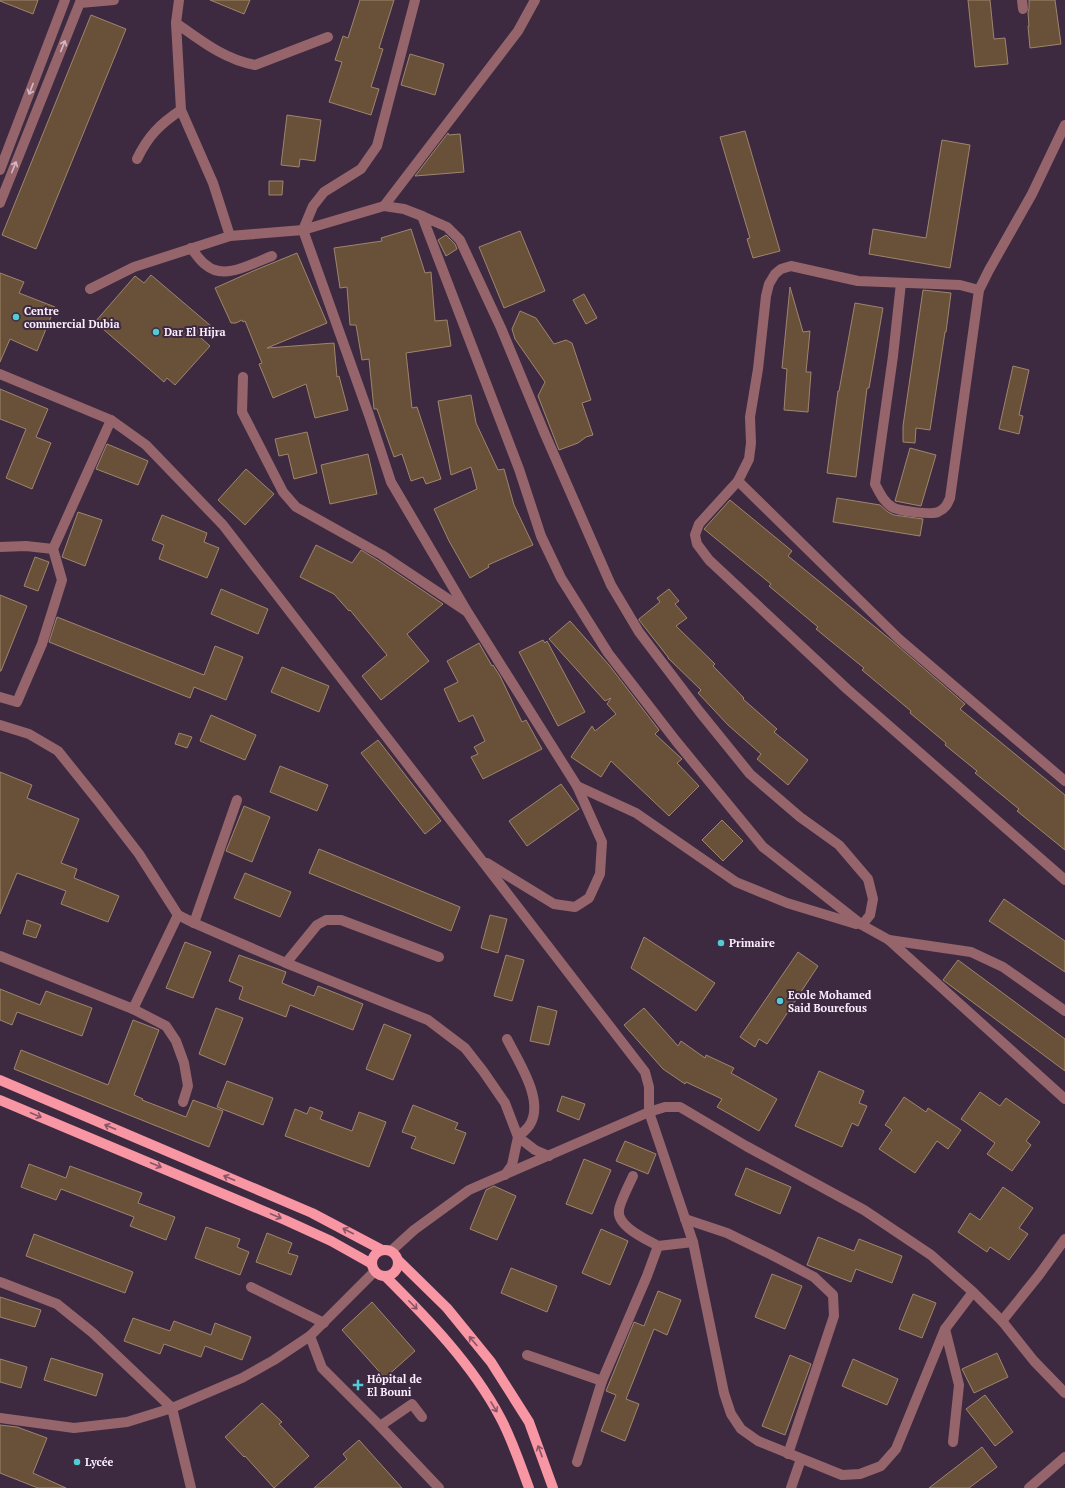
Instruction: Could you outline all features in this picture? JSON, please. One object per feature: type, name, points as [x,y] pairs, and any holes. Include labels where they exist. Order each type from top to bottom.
[{"type":"main road","points":[[0,1080],[312,1213],[397,1257],[399,1262],[446,1308],[491,1362],[529,1422],[553,1488]]},
{"type":"main road","points":[[0,1100],[285,1220],[331,1242],[373,1268],[382,1277],[386,1277],[429,1320],[476,1378],[500,1417],[529,1488]]},
{"type":"main road","points":[[373,1268],[374,1255],[386,1251]]},
{"type":"main road","points":[[386,1277],[394,1274],[397,1270],[399,1262]]},
{"type":"street","points":[[0,170],[65,0]]},
{"type":"street","points":[[0,203],[80,1],[114,0]]},
{"type":"street","points":[[179,0],[176,23],[181,110],[213,183],[230,236]]},
{"type":"street","points":[[415,0],[377,146],[360,169],[324,192],[313,206],[303,230],[369,415],[391,482],[468,613],[577,786],[602,842],[600,874],[589,898],[575,907],[554,904],[481,860]]},
{"type":"street","points":[[384,206],[518,31],[535,0]]},
{"type":"street","points":[[176,23],[212,48],[242,63],[255,66],[328,37]]},
{"type":"street","points":[[137,159],[144,143],[165,121],[181,110]]},
{"type":"street","points":[[1063,129],[1065,143]]},
{"type":"street","points":[[901,283],[893,356],[875,484],[882,498],[893,508],[922,513],[936,513],[945,508],[950,498],[979,290],[1032,194],[1063,129]]},
{"type":"street","points":[[90,289],[134,267],[230,236],[303,230],[384,206],[404,209],[447,227],[460,240],[501,328],[544,432],[611,585],[640,632],[699,711],[750,774],[800,817],[838,845],[868,879],[873,899],[870,915],[862,925]]},
{"type":"street","points":[[422,216],[519,469],[541,536],[561,578],[608,653],[676,741],[763,848],[862,925],[889,940],[1065,1099]]},
{"type":"street","points":[[191,248],[207,266],[222,272],[232,271],[272,256]]},
{"type":"street","points":[[979,290],[960,285],[858,281],[791,266],[781,269],[775,274],[769,284],[766,296],[758,369],[750,417],[751,443],[749,459],[738,481],[699,524],[695,535],[697,544],[709,560],[848,688],[1065,880]]},
{"type":"street","points":[[0,374],[111,420],[146,445],[223,525],[645,1072],[649,1087],[649,1112],[693,1242],[724,1393],[731,1414],[742,1429],[758,1441],[842,1475],[860,1474],[881,1466],[896,1449],[945,1330],[973,1292]]},
{"type":"street","points":[[243,377],[242,412],[283,492],[296,507],[382,555],[468,613]]},
{"type":"street","points":[[0,697],[17,702],[42,644],[62,580],[53,549],[111,420]]},
{"type":"street","points":[[738,481],[899,639],[1065,781]]},
{"type":"street","points":[[0,548],[26,546],[53,549]]},
{"type":"street","points":[[0,725],[29,734],[58,751],[139,854],[178,914],[194,923],[286,963],[428,1020],[465,1048],[506,1103],[518,1137],[512,1165],[505,1175]]},
{"type":"street","points":[[577,786],[636,813],[736,882],[787,903],[862,925]]},
{"type":"street","points":[[194,923],[237,800]]},
{"type":"street","points":[[133,1009],[178,914]]},
{"type":"street","points":[[286,963],[316,925],[326,920],[341,920],[439,957]]},
{"type":"street","points":[[889,940],[971,952],[1003,967],[1065,1011]]},
{"type":"street","points":[[0,956],[133,1009],[166,1026],[176,1041],[184,1063],[188,1086],[183,1102]]},
{"type":"street","points":[[506,1039],[532,1088],[533,1094],[535,1112],[530,1125],[518,1137]]},
{"type":"street","points":[[386,1251],[469,1190],[649,1112],[665,1107],[680,1107],[746,1146],[864,1210],[931,1255],[973,1292],[1002,1322],[1034,1361],[1065,1393]]},
{"type":"street","points":[[518,1137],[535,1150],[549,1156]]},
{"type":"street","points":[[633,1176],[618,1211],[621,1221],[626,1227],[658,1246],[693,1242]]},
{"type":"street","points":[[685,1219],[727,1233],[770,1254],[814,1277],[833,1295],[834,1316],[788,1454]]},
{"type":"street","points":[[1002,1322],[1065,1239]]},
{"type":"street","points":[[577,1462],[602,1380],[647,1276],[658,1246]]},
{"type":"street","points":[[0,1418],[74,1428],[127,1422],[172,1408],[242,1378],[274,1360],[310,1336],[324,1323],[373,1268]]},
{"type":"street","points":[[0,1282],[57,1304],[93,1333],[172,1408],[191,1488]]},
{"type":"street","points":[[251,1287],[324,1323]]},
{"type":"street","points":[[945,1330],[958,1385],[953,1442]]},
{"type":"street","points":[[310,1336],[322,1368],[439,1488]]},
{"type":"street","points":[[527,1355],[602,1380]]},
{"type":"street","points":[[380,1426],[412,1404],[422,1417]]},
{"type":"street","points":[[1029,1488],[1065,1457]]},
{"type":"street","points":[[792,1488],[801,1459]]},
{"type":"building","points":[[0,0],[38,0],[33,14]]},
{"type":"building","points":[[210,0],[250,0],[244,14]]},
{"type":"building","points":[[360,0],[394,0],[379,48],[383,49],[371,87],[379,89],[371,115],[329,102],[342,62],[335,60],[343,36],[348,38]]},
{"type":"building","points":[[968,0],[990,0],[994,39],[1005,38],[1008,64],[975,67]]},
{"type":"building","points":[[1029,0],[1055,0],[1061,44],[1030,48],[1028,26]]},
{"type":"building","points":[[91,15],[126,29],[36,249],[2,235]]},
{"type":"building","points":[[410,54],[444,64],[435,95],[401,85]]},
{"type":"building","points":[[287,115],[321,120],[315,161],[300,159],[299,167],[281,165]]},
{"type":"building","points":[[745,131],[780,251],[753,258],[747,239],[750,238],[720,137]]},
{"type":"building","points":[[448,133],[449,135],[460,134],[464,172],[415,176]]},
{"type":"building","points":[[942,140],[970,145],[950,268],[869,254],[873,229],[926,238]]},
{"type":"building","points":[[269,181],[283,181],[282,195],[269,195]]},
{"type":"building","points":[[411,229],[425,273],[431,272],[435,321],[447,320],[451,346],[406,353],[412,408],[417,407],[441,479],[426,484],[423,477],[411,481],[402,454],[394,457],[377,409],[374,409],[369,359],[362,360],[356,325],[350,325],[347,287],[340,288],[334,248],[382,241],[381,238]]},
{"type":"building","points":[[520,231],[545,291],[504,308],[479,247]]},
{"type":"building","points":[[446,235],[455,244],[457,249],[446,256],[438,240]]},
{"type":"building","points":[[297,253],[327,323],[267,348],[334,343],[337,377],[339,376],[348,410],[315,418],[306,384],[273,398],[259,364],[262,363],[245,321],[243,322],[242,320],[236,323],[231,323],[215,288]]},
{"type":"building","points":[[0,273],[24,282],[19,293],[55,307],[37,351],[10,339],[0,362]]},
{"type":"building","name":"Dar El Hijra","points":[[151,275],[211,326],[201,338],[210,346],[175,385],[167,378],[164,382],[95,322],[135,276],[144,283]]},
{"type":"building","points":[[790,287],[803,332],[810,331],[806,372],[811,372],[808,412],[784,410],[787,369],[782,368]]},
{"type":"building","points":[[923,290],[951,293],[946,332],[930,430],[916,428],[915,443],[903,442],[903,426]]},
{"type":"building","points":[[584,294],[597,318],[586,324],[573,300]]},
{"type":"building","points":[[855,303],[883,308],[869,388],[867,388],[856,477],[827,473],[838,391]]},
{"type":"building","points":[[520,311],[536,318],[554,344],[566,340],[572,343],[591,400],[582,403],[593,435],[586,437],[578,443],[559,450],[538,396],[545,382],[515,339],[512,329]]},
{"type":"building","points":[[1013,366],[1029,370],[1019,415],[1023,416],[1019,434],[999,429]]},
{"type":"building","points":[[0,389],[48,409],[36,437],[51,443],[32,489],[6,478],[26,429],[0,419]]},
{"type":"building","points":[[471,395],[476,423],[498,470],[504,469],[514,505],[533,545],[488,565],[489,567],[470,578],[449,541],[434,509],[477,489],[471,467],[451,475],[438,401]]},
{"type":"building","points":[[307,432],[317,473],[294,479],[288,454],[279,456],[275,439]]},
{"type":"building","points":[[107,444],[148,461],[138,485],[96,469]]},
{"type":"building","points":[[910,448],[936,455],[921,506],[895,501]]},
{"type":"building","points":[[368,454],[377,494],[330,504],[321,465]]},
{"type":"building","points":[[246,469],[274,494],[245,525],[218,500]]},
{"type":"building","points":[[837,498],[880,505],[894,515],[923,519],[920,536],[833,522]]},
{"type":"building","points":[[730,500],[792,551],[788,556],[891,640],[965,704],[960,709],[1065,795],[1065,850],[1017,811],[1019,809],[975,773],[977,771],[945,745],[946,743],[910,713],[911,711],[862,670],[864,668],[816,629],[818,627],[769,586],[771,584],[704,529]]},
{"type":"building","points":[[78,512],[102,520],[85,566],[62,557]]},
{"type":"building","points":[[162,515],[207,533],[204,542],[219,548],[207,578],[159,559],[164,545],[152,540]]},
{"type":"building","points":[[316,545],[352,563],[361,550],[443,604],[407,634],[429,661],[381,700],[362,676],[387,655],[350,610],[349,611],[334,594],[300,577]]},
{"type":"building","points":[[35,557],[49,562],[38,591],[24,586]]},
{"type":"building","points":[[221,589],[268,609],[258,634],[211,614]]},
{"type":"building","points":[[669,589],[679,601],[675,604],[687,618],[676,626],[715,664],[713,666],[744,698],[743,699],[777,729],[774,732],[808,760],[788,785],[757,759],[761,754],[728,725],[698,693],[701,690],[668,658],[639,620],[660,602],[657,598]]},
{"type":"building","points":[[0,595],[27,606],[1,671],[0,671]]},
{"type":"building","points":[[57,617],[204,675],[215,646],[243,657],[226,700],[194,687],[190,698],[49,642]]},
{"type":"building","points":[[570,621],[609,665],[659,730],[655,734],[682,759],[677,763],[699,786],[669,816],[611,761],[601,777],[571,757],[592,726],[595,731],[616,714],[607,704],[611,698],[605,701],[549,639]]},
{"type":"building","points":[[543,640],[545,643],[547,641],[585,712],[558,726],[519,652]]},
{"type":"building","points":[[479,643],[492,666],[493,665],[500,676],[522,722],[526,720],[542,749],[483,779],[471,757],[478,754],[474,747],[485,741],[473,715],[459,722],[444,689],[458,682],[447,661]]},
{"type":"building","points":[[282,667],[329,686],[319,712],[271,692]]},
{"type":"building","points":[[211,715],[256,735],[245,760],[200,741]]},
{"type":"building","points":[[179,733],[192,737],[187,748],[175,744]]},
{"type":"building","points":[[378,740],[441,821],[425,834],[361,753]]},
{"type":"building","points":[[280,766],[328,785],[317,811],[270,792]]},
{"type":"building","points":[[0,772],[32,785],[27,798],[79,819],[61,863],[77,869],[74,878],[119,896],[108,922],[61,904],[66,891],[17,873],[0,914]]},
{"type":"building","points":[[561,784],[579,809],[527,846],[509,821]]},
{"type":"building","points":[[244,806],[270,817],[252,862],[226,851]]},
{"type":"building","points":[[722,820],[743,841],[723,861],[702,840]]},
{"type":"building","points":[[319,849],[460,907],[451,931],[309,873]]},
{"type":"building","points":[[245,873],[291,892],[280,917],[234,898]]},
{"type":"building","points":[[1004,899],[1065,941],[1065,972],[989,921]]},
{"type":"building","points":[[490,915],[507,919],[498,953],[481,948]]},
{"type":"building","points":[[27,920],[41,925],[36,938],[23,934]]},
{"type":"building","points":[[644,937],[715,983],[696,1011],[631,968]]},
{"type":"building","points":[[185,942],[211,952],[193,998],[166,988]]},
{"type":"building","name":"Ecole Mohamed Said Bourefous","points":[[798,952],[818,966],[767,1044],[759,1039],[755,1047],[740,1037]]},
{"type":"building","points":[[239,955],[286,972],[282,983],[314,996],[318,986],[363,1004],[353,1030],[290,1005],[286,1017],[239,999],[243,987],[229,981]]},
{"type":"building","points":[[506,955],[524,960],[512,1001],[494,996]]},
{"type":"building","points":[[958,960],[1065,1039],[1065,1071],[943,980]]},
{"type":"building","points":[[0,989],[40,1005],[46,991],[92,1008],[82,1036],[17,1012],[12,1025],[0,1020]]},
{"type":"building","points":[[538,1006],[557,1011],[549,1045],[530,1041]]},
{"type":"building","points":[[216,1008],[243,1018],[225,1065],[199,1054]]},
{"type":"building","points":[[644,1008],[678,1046],[681,1041],[705,1058],[706,1055],[734,1068],[731,1073],[777,1099],[759,1131],[717,1107],[722,1099],[686,1082],[685,1084],[663,1069],[624,1025]]},
{"type":"building","points":[[133,1020],[159,1030],[134,1095],[143,1099],[142,1100],[186,1117],[193,1100],[223,1111],[209,1147],[14,1069],[21,1050],[108,1085]]},
{"type":"building","points":[[384,1024],[411,1035],[393,1080],[366,1069]]},
{"type":"building","points":[[819,1071],[864,1091],[859,1103],[867,1106],[858,1126],[852,1123],[842,1147],[795,1126]]},
{"type":"building","points":[[227,1081],[273,1098],[263,1125],[217,1107]]},
{"type":"building","points":[[980,1092],[1000,1106],[1006,1098],[1040,1122],[1026,1141],[1031,1145],[1012,1171],[987,1154],[995,1143],[961,1119]]},
{"type":"building","points":[[562,1096],[585,1104],[579,1120],[557,1111]]},
{"type":"building","points":[[904,1097],[926,1112],[928,1108],[961,1130],[948,1149],[937,1141],[915,1173],[879,1149],[892,1130],[885,1125]]},
{"type":"building","points":[[413,1105],[458,1123],[455,1129],[466,1133],[454,1164],[411,1148],[416,1137],[402,1132]]},
{"type":"building","points":[[310,1107],[323,1112],[320,1119],[352,1131],[359,1112],[386,1122],[369,1167],[285,1136],[295,1109],[307,1114]]},
{"type":"building","points":[[625,1141],[656,1154],[648,1174],[616,1161]]},
{"type":"building","points":[[584,1159],[611,1170],[592,1214],[566,1204]]},
{"type":"building","points":[[29,1164],[66,1178],[70,1166],[142,1193],[138,1203],[175,1217],[166,1240],[130,1226],[134,1217],[61,1189],[56,1200],[21,1187]]},
{"type":"building","points":[[746,1168],[791,1187],[780,1214],[735,1195]]},
{"type":"building","points":[[494,1186],[516,1196],[497,1240],[470,1229],[486,1190]]},
{"type":"building","points":[[1003,1187],[1033,1208],[1019,1228],[1028,1234],[1009,1260],[990,1247],[987,1252],[958,1232],[970,1213],[980,1220]]},
{"type":"building","points":[[206,1227],[240,1239],[237,1247],[249,1252],[240,1275],[195,1258]]},
{"type":"building","points":[[601,1229],[628,1241],[610,1285],[582,1273]]},
{"type":"building","points":[[267,1233],[292,1243],[288,1253],[298,1256],[291,1275],[256,1262]]},
{"type":"building","points":[[34,1234],[133,1272],[125,1293],[26,1256]]},
{"type":"building","points":[[818,1237],[854,1251],[859,1239],[902,1256],[892,1283],[856,1269],[851,1282],[807,1265]]},
{"type":"building","points":[[511,1268],[557,1286],[547,1312],[501,1293]]},
{"type":"building","points":[[772,1274],[802,1286],[785,1329],[755,1317]]},
{"type":"building","points":[[658,1291],[681,1300],[667,1335],[654,1329],[626,1399],[639,1404],[625,1441],[601,1431],[616,1395],[606,1391],[634,1322],[644,1326]]},
{"type":"building","points":[[913,1294],[936,1303],[922,1338],[899,1329]]},
{"type":"building","points":[[0,1297],[41,1310],[35,1327],[0,1317]]},
{"type":"building","points":[[372,1302],[415,1351],[385,1378],[342,1330]]},
{"type":"building","points":[[133,1318],[170,1331],[174,1321],[211,1335],[215,1323],[251,1337],[242,1360],[205,1346],[201,1357],[164,1344],[160,1354],[124,1341]]},
{"type":"building","points":[[997,1353],[1008,1377],[974,1393],[962,1369]]},
{"type":"building","points":[[790,1355],[811,1364],[785,1435],[762,1426]]},
{"type":"building","points":[[51,1358],[103,1374],[96,1396],[44,1380]]},
{"type":"building","points":[[0,1359],[27,1367],[21,1388],[0,1382]]},
{"type":"building","points":[[853,1359],[898,1379],[887,1405],[842,1386]]},
{"type":"building","points":[[985,1395],[1013,1432],[995,1446],[966,1409]]},
{"type":"building","points":[[262,1403],[282,1422],[279,1424],[309,1456],[274,1488],[245,1456],[244,1457],[225,1437]]},
{"type":"building","points":[[0,1425],[17,1427],[47,1438],[33,1473],[66,1488],[38,1488],[0,1473]]},
{"type":"building","points":[[359,1440],[402,1488],[314,1488],[347,1459],[343,1454]]},
{"type":"building","points":[[982,1447],[997,1467],[969,1488],[929,1488]]},
{"type":"place","name":"Centre commercial Dubia","points":[[16,317]]},
{"type":"place","name":"Dar El Hijra","points":[[156,332]]},
{"type":"place","name":"Primaire","points":[[721,943]]},
{"type":"place","name":"Ecole Mohamed Said Bourefous","points":[[780,1001]]},
{"type":"place","name":"Hôpital de El Bouni","points":[[358,1385]]},
{"type":"place","name":"Lycée","points":[[77,1462]]}]
